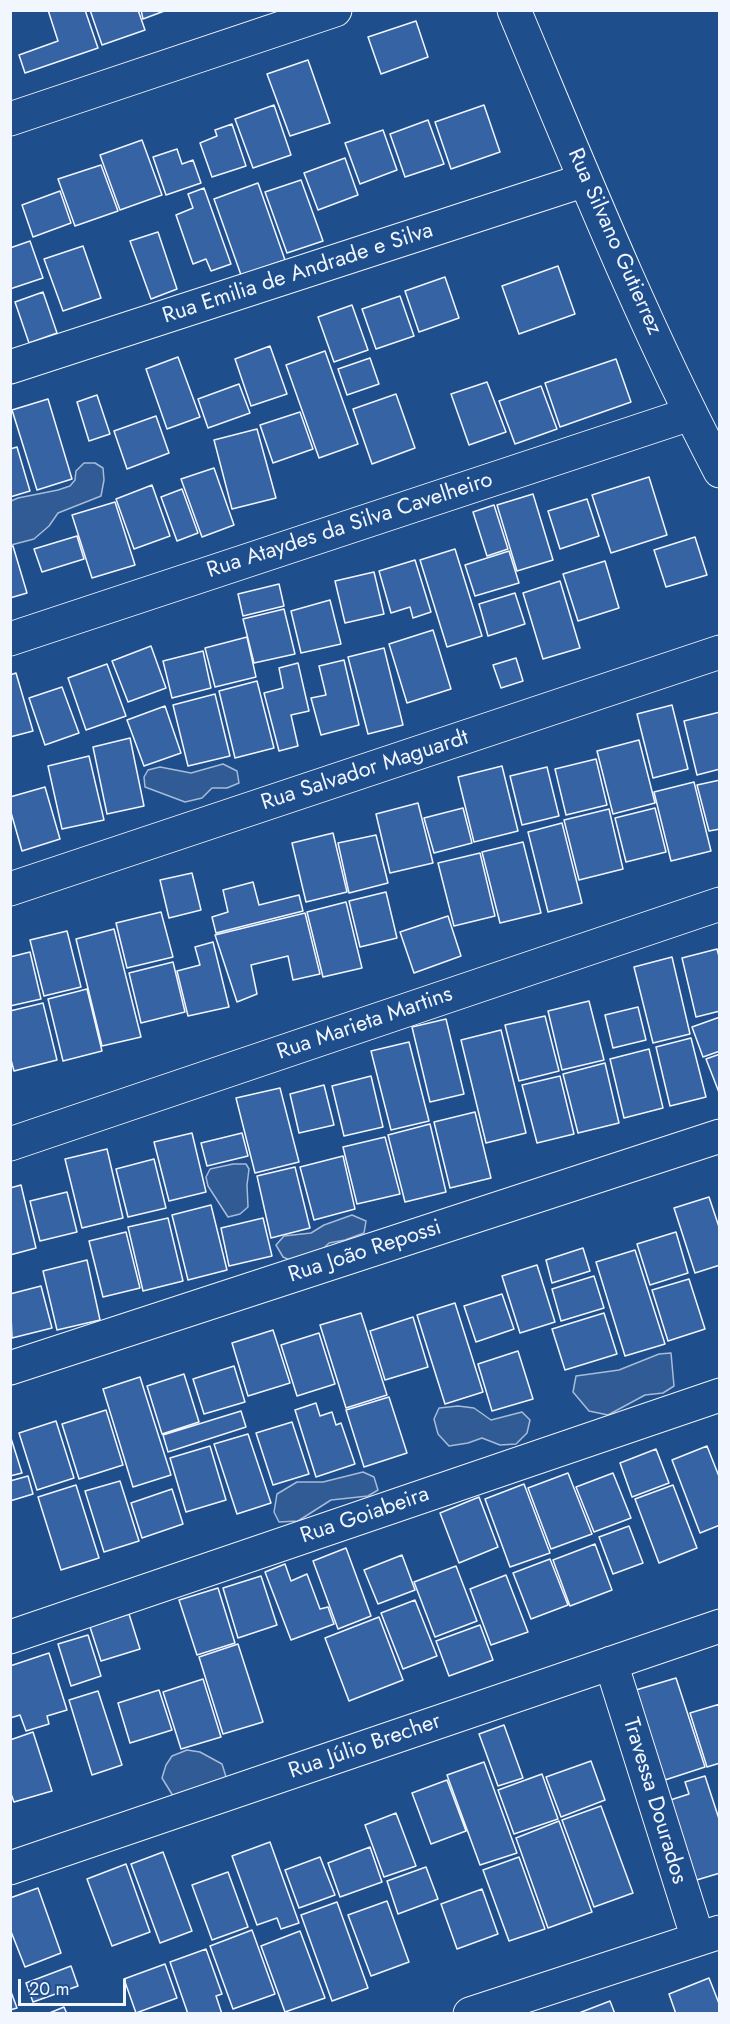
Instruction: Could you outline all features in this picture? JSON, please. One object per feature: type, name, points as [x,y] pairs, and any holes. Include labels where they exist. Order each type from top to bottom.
[{"type":"street","points":[[10,119],[335,10]]},
{"type":"street","name":"Rua Silvano Gutierrez","points":[[514,10],[585,180],[690,414],[720,471]]},
{"type":"street","name":"Rua Emilia de Andrade e Silva","points":[[10,367],[585,180]]},
{"type":"street","name":"Rua Ataydes da Silva Cavelheiro","points":[[10,639],[690,414]]},
{"type":"street","name":"Rua Salvador Maguardt","points":[[10,889],[720,652]]},
{"type":"street","name":"Rua Marieta Martins","points":[[10,1144],[720,904]]},
{"type":"street","name":"Rua João Repossi","points":[[10,1368],[720,1137]]},
{"type":"street","name":"Rua Goiabeira","points":[[10,1637],[720,1395]]},
{"type":"street","name":"Rua Júlio Brecher","points":[[10,1868],[720,1626]]},
{"type":"street","name":"Travessa Dourados","points":[[610,1663],[709,1936]]},
{"type":"street","points":[[470,2013],[709,1936]]},
{"type":"shaded area","points":[[84,463],[95,463],[103,468],[104,480],[101,496],[58,513],[49,526],[34,539],[11,545],[11,501],[70,486],[75,480],[76,471]]},
{"type":"shaded area","points":[[223,764],[237,771],[239,783],[227,788],[212,788],[202,798],[185,802],[145,787],[144,777],[148,770],[160,767],[191,773]]},
{"type":"shaded area","points":[[246,1164],[249,1169],[248,1207],[240,1214],[228,1217],[208,1186],[206,1177],[210,1169]]},
{"type":"shaded area","points":[[352,1215],[366,1221],[364,1233],[329,1243],[318,1254],[299,1264],[283,1257],[276,1245],[284,1236],[311,1233],[324,1225]]},
{"type":"shaded area","points":[[671,1353],[674,1386],[663,1393],[645,1395],[608,1415],[589,1411],[573,1392],[576,1376],[619,1370],[659,1354]]},
{"type":"shaded area","points":[[458,1406],[474,1408],[491,1420],[522,1412],[530,1420],[527,1433],[516,1444],[500,1445],[482,1438],[449,1446],[438,1434],[434,1419],[439,1408]]},
{"type":"shaded area","points":[[363,1472],[374,1477],[378,1490],[368,1496],[331,1500],[298,1521],[279,1522],[274,1512],[277,1494],[297,1482],[323,1482]]},
{"type":"shaded area","points":[[187,1750],[200,1752],[222,1764],[227,1780],[178,1804],[162,1778],[172,1756]]},
{"type":"building","points":[[48,10],[85,10],[98,48],[25,73],[19,55],[58,41]]},
{"type":"building","points":[[90,10],[138,10],[145,30],[102,45]]},
{"type":"building","points":[[141,10],[167,10],[143,19]]},
{"type":"building","points":[[416,21],[428,57],[381,74],[368,37]]},
{"type":"building","points":[[308,60],[330,123],[290,136],[267,74]]},
{"type":"building","points":[[274,105],[291,155],[253,168],[235,119]]},
{"type":"building","points":[[484,105],[500,152],[451,169],[435,122]]},
{"type":"building","points":[[428,120],[444,164],[405,177],[390,134]]},
{"type":"building","points":[[232,124],[246,166],[212,177],[200,143],[217,136],[215,130]]},
{"type":"building","points":[[383,130],[397,170],[360,184],[345,143]]},
{"type":"building","points":[[142,140],[162,195],[120,210],[100,155]]},
{"type":"building","points":[[177,149],[182,164],[193,160],[201,183],[166,195],[153,157]]},
{"type":"building","points":[[345,158],[358,195],[318,210],[304,173]]},
{"type":"building","points":[[101,165],[118,211],[75,226],[58,179]]},
{"type":"building","points":[[301,180],[323,241],[287,253],[265,192]]},
{"type":"building","points":[[258,183],[285,260],[241,275],[214,199]]},
{"type":"building","points":[[204,188],[231,264],[211,271],[206,259],[193,264],[176,215],[193,208],[188,194]]},
{"type":"building","points":[[60,191],[71,223],[33,237],[22,205]]},
{"type":"building","points":[[158,232],[177,289],[151,299],[130,241]]},
{"type":"building","points":[[30,241],[43,278],[10,289],[10,248]]},
{"type":"building","points":[[83,246],[101,298],[63,311],[44,259]]},
{"type":"building","points":[[558,266],[575,314],[519,334],[502,286]]},
{"type":"building","points":[[445,277],[459,318],[419,332],[405,291]]},
{"type":"building","points":[[43,292],[57,333],[29,343],[15,302]]},
{"type":"building","points":[[400,296],[414,336],[376,349],[362,309]]},
{"type":"building","points":[[352,305],[368,350],[334,362],[318,317]]},
{"type":"building","points":[[270,346],[287,394],[251,406],[235,359]]},
{"type":"building","points":[[325,351],[358,444],[319,458],[286,365]]},
{"type":"building","points":[[178,357],[200,417],[167,429],[146,369]]},
{"type":"building","points":[[370,358],[379,384],[347,395],[338,369]]},
{"type":"building","points":[[616,359],[631,402],[560,427],[545,383]]},
{"type":"building","points":[[487,382],[506,432],[469,445],[451,394]]},
{"type":"building","points":[[239,384],[250,413],[208,428],[198,399]]},
{"type":"building","points":[[541,386],[557,429],[515,444],[499,401]]},
{"type":"building","points":[[396,394],[415,448],[372,464],[353,409]]},
{"type":"building","points":[[97,395],[110,434],[89,441],[77,402]]},
{"type":"building","points":[[48,399],[72,479],[37,490],[12,410]]},
{"type":"building","points":[[300,412],[313,449],[273,463],[260,425]]},
{"type":"building","points":[[156,416],[169,453],[127,469],[114,431]]},
{"type":"building","points":[[257,429],[276,498],[232,509],[214,440]]},
{"type":"building","points":[[17,447],[30,491],[10,497],[10,449]]},
{"type":"building","points":[[214,468],[234,525],[202,537],[181,479]]},
{"type":"building","points":[[649,477],[667,535],[611,553],[592,495]]},
{"type":"building","points":[[152,485],[170,536],[134,549],[116,499]]},
{"type":"building","points":[[182,489],[198,533],[177,541],[161,497]]},
{"type":"building","points":[[533,494],[553,560],[517,571],[497,505]]},
{"type":"building","points":[[587,499],[599,536],[560,549],[548,511]]},
{"type":"building","points":[[115,502],[135,565],[92,578],[72,515]]},
{"type":"building","points":[[494,505],[508,549],[487,556],[473,512]]},
{"type":"building","points":[[77,536],[84,559],[42,572],[34,549]]},
{"type":"building","points":[[695,537],[707,575],[666,587],[654,550]]},
{"type":"building","points":[[13,546],[27,593],[10,598],[10,547]]},
{"type":"building","points":[[455,549],[482,636],[447,647],[420,560]]},
{"type":"building","points":[[509,551],[519,583],[475,596],[465,565]]},
{"type":"building","points":[[415,560],[431,612],[413,618],[410,607],[391,613],[379,571]]},
{"type":"building","points":[[605,561],[619,608],[578,621],[563,574]]},
{"type":"building","points":[[374,572],[384,614],[345,623],[335,581]]},
{"type":"building","points":[[560,581],[580,648],[543,659],[523,593]]},
{"type":"building","points":[[279,584],[284,606],[243,616],[238,594]]},
{"type":"building","points":[[515,593],[525,624],[488,636],[479,604]]},
{"type":"building","points":[[330,600],[341,644],[301,653],[291,611]]},
{"type":"building","points":[[284,609],[295,654],[254,663],[243,619]]},
{"type":"building","points":[[433,630],[451,689],[407,703],[389,644]]},
{"type":"building","points":[[247,637],[256,677],[215,687],[205,648]]},
{"type":"building","points":[[151,646],[166,688],[128,702],[112,661]]},
{"type":"building","points":[[384,648],[403,725],[368,734],[348,657]]},
{"type":"building","points":[[203,651],[211,688],[172,698],[163,661]]},
{"type":"building","points":[[516,658],[523,681],[501,688],[493,665]]},
{"type":"building","points":[[344,660],[359,725],[321,735],[311,698],[326,695],[319,666]]},
{"type":"building","points":[[298,663],[309,711],[291,715],[298,746],[279,751],[264,693],[283,688],[279,668]]},
{"type":"building","points":[[107,664],[126,716],[86,730],[68,678]]},
{"type":"building","points":[[16,673],[33,731],[10,737],[10,675]]},
{"type":"building","points":[[257,681],[274,748],[235,758],[219,691]]},
{"type":"building","points":[[62,687],[79,733],[45,745],[29,698]]},
{"type":"building","points":[[215,694],[230,756],[188,766],[173,705]]},
{"type":"building","points":[[672,705],[688,769],[653,778],[637,714]]},
{"type":"building","points":[[165,706],[181,753],[144,766],[127,720]]},
{"type":"building","points":[[720,712],[720,769],[697,775],[684,721]]},
{"type":"building","points":[[130,738],[144,806],[107,814],[93,747]]},
{"type":"building","points":[[639,740],[655,803],[613,814],[597,751]]},
{"type":"building","points":[[89,756],[104,820],[62,829],[48,766]]},
{"type":"building","points":[[596,759],[607,805],[566,815],[555,769]]},
{"type":"building","points":[[502,766],[518,831],[474,842],[458,777]]},
{"type":"building","points":[[547,767],[559,816],[522,825],[510,776]]},
{"type":"building","points":[[720,780],[720,829],[709,831],[697,785]]},
{"type":"building","points":[[694,782],[711,851],[671,861],[654,792]]},
{"type":"building","points":[[45,787],[60,839],[22,851],[10,809],[10,797]]},
{"type":"building","points":[[418,803],[433,863],[390,873],[376,814]]},
{"type":"building","points":[[463,808],[472,843],[434,853],[424,818]]},
{"type":"building","points":[[655,808],[666,852],[626,862],[615,818]]},
{"type":"building","points":[[609,809],[623,869],[579,880],[564,820]]},
{"type":"building","points":[[562,823],[582,903],[548,912],[528,832]]},
{"type":"building","points":[[333,833],[347,892],[306,902],[292,843]]},
{"type":"building","points":[[376,835],[388,883],[349,893],[338,843]]},
{"type":"building","points":[[523,842],[541,913],[500,923],[482,852]]},
{"type":"building","points":[[480,853],[495,916],[454,926],[438,863]]},
{"type":"building","points":[[192,873],[201,910],[169,918],[160,880]]},
{"type":"building","points":[[253,882],[259,905],[299,895],[303,911],[216,933],[212,917],[228,912],[223,890]]},
{"type":"building","points":[[386,892],[397,938],[360,947],[349,901]]},
{"type":"building","points":[[346,902],[362,968],[323,977],[307,912]]},
{"type":"building","points":[[161,912],[173,957],[127,968],[116,923]]},
{"type":"building","points":[[305,913],[320,974],[293,980],[288,956],[251,965],[257,994],[237,1002],[215,935]]},
{"type":"building","points":[[448,916],[461,956],[414,973],[400,932]]},
{"type":"building","points":[[114,929],[141,1037],[102,1046],[76,939]]},
{"type":"building","points":[[67,931],[81,987],[44,996],[30,940]]},
{"type":"building","points":[[213,942],[229,1007],[188,1016],[177,971],[200,965],[195,947]]},
{"type":"building","points":[[717,949],[720,960],[720,1011],[696,1017],[682,958]]},
{"type":"building","points":[[30,952],[41,999],[10,1006],[10,957]]},
{"type":"building","points":[[672,957],[690,1034],[653,1043],[634,967]]},
{"type":"building","points":[[173,962],[185,1012],[141,1023],[129,973]]},
{"type":"building","points":[[87,989],[102,1051],[63,1061],[48,999]]},
{"type":"building","points":[[589,1001],[604,1060],[562,1070],[548,1011]]},
{"type":"building","points":[[43,1003],[57,1060],[14,1071],[10,1056],[10,1011]]},
{"type":"building","points":[[638,1007],[646,1040],[613,1048],[605,1015]]},
{"type":"building","points":[[545,1016],[559,1071],[519,1081],[505,1025]]},
{"type":"building","points":[[720,1017],[720,1051],[703,1057],[692,1027]]},
{"type":"building","points":[[446,1019],[464,1094],[430,1102],[412,1027]]},
{"type":"building","points":[[501,1030],[526,1133],[486,1143],[461,1040]]},
{"type":"building","points":[[691,1038],[706,1097],[670,1106],[656,1047]]},
{"type":"building","points":[[409,1042],[429,1121],[391,1130],[371,1051]]},
{"type":"building","points":[[649,1049],[663,1108],[624,1118],[610,1059]]},
{"type":"building","points":[[720,1054],[720,1095],[706,1059]]},
{"type":"building","points":[[605,1063],[619,1123],[578,1133],[563,1074]]},
{"type":"building","points":[[371,1076],[383,1127],[344,1136],[332,1086]]},
{"type":"building","points":[[560,1076],[574,1134],[537,1143],[522,1085]]},
{"type":"building","points":[[324,1085],[334,1125],[299,1133],[290,1094]]},
{"type":"building","points":[[280,1088],[299,1162],[255,1173],[236,1098]]},
{"type":"building","points":[[475,1112],[491,1178],[450,1188],[434,1122]]},
{"type":"building","points":[[430,1124],[446,1192],[405,1202],[388,1135]]},
{"type":"building","points":[[192,1133],[206,1192],[169,1201],[154,1142]]},
{"type":"building","points":[[242,1133],[248,1156],[207,1166],[201,1143]]},
{"type":"building","points":[[385,1137],[400,1194],[357,1204],[343,1147]]},
{"type":"building","points":[[107,1149],[123,1218],[82,1228],[65,1159]]},
{"type":"building","points":[[343,1156],[355,1209],[314,1220],[300,1167]]},
{"type":"building","points":[[154,1159],[166,1208],[128,1217],[116,1169]]},
{"type":"building","points":[[295,1167],[310,1228],[271,1238],[257,1176]]},
{"type":"building","points":[[21,1185],[36,1248],[10,1255],[10,1188]]},
{"type":"building","points":[[67,1192],[77,1232],[40,1241],[30,1201]]},
{"type":"building","points":[[709,1197],[720,1230],[720,1265],[695,1273],[674,1208]]},
{"type":"building","points":[[211,1205],[227,1270],[188,1280],[172,1215]]},
{"type":"building","points":[[168,1218],[183,1281],[143,1291],[128,1227]]},
{"type":"building","points":[[263,1218],[272,1256],[229,1266],[221,1228]]},
{"type":"building","points":[[126,1232],[140,1288],[103,1297],[89,1241]]},
{"type":"building","points":[[676,1232],[688,1273],[650,1285],[637,1244]]},
{"type":"building","points":[[583,1248],[590,1271],[552,1283],[546,1260]]},
{"type":"building","points":[[635,1250],[665,1344],[625,1356],[596,1262]]},
{"type":"building","points":[[87,1260],[100,1320],[57,1330],[43,1271]]},
{"type":"building","points":[[537,1265],[555,1322],[520,1333],[502,1276]]},
{"type":"building","points":[[594,1276],[604,1308],[561,1321],[552,1289]]},
{"type":"building","points":[[689,1279],[705,1329],[668,1341],[652,1290]]},
{"type":"building","points":[[41,1286],[52,1328],[12,1338],[10,1294]]},
{"type":"building","points":[[502,1294],[514,1329],[476,1342],[464,1306]]},
{"type":"building","points":[[455,1303],[483,1392],[445,1404],[417,1315]]},
{"type":"building","points":[[361,1313],[387,1395],[346,1408],[320,1325]]},
{"type":"building","points":[[604,1313],[617,1354],[565,1370],[552,1329]]},
{"type":"building","points":[[413,1317],[428,1367],[385,1380],[370,1331]]},
{"type":"building","points":[[273,1330],[290,1383],[248,1396],[232,1343]]},
{"type":"building","points":[[319,1333],[335,1384],[297,1396],[281,1345]]},
{"type":"building","points":[[518,1351],[533,1399],[492,1411],[478,1364]]},
{"type":"building","points":[[234,1366],[245,1402],[204,1414],[193,1379]]},
{"type":"building","points":[[184,1374],[199,1422],[162,1434],[147,1386]]},
{"type":"building","points":[[140,1377],[171,1475],[133,1487],[103,1389]]},
{"type":"building","points":[[389,1397],[407,1453],[364,1467],[346,1410]]},
{"type":"building","points":[[316,1403],[320,1416],[332,1412],[336,1425],[341,1423],[355,1464],[316,1477],[295,1410]]},
{"type":"building","points":[[106,1410],[123,1465],[79,1479],[62,1424]]},
{"type":"building","points":[[241,1411],[246,1427],[168,1452],[163,1435]]},
{"type":"building","points":[[56,1421],[74,1478],[37,1490],[19,1433]]},
{"type":"building","points":[[292,1422],[309,1474],[273,1485],[256,1433]]},
{"type":"building","points":[[248,1434],[271,1503],[237,1514],[214,1444]]},
{"type":"building","points":[[10,1435],[22,1473],[10,1476]]},
{"type":"building","points":[[210,1446],[226,1500],[186,1512],[170,1458]]},
{"type":"building","points":[[707,1446],[720,1479],[720,1525],[700,1533],[672,1460]]},
{"type":"building","points":[[656,1449],[669,1483],[632,1497],[620,1463]]},
{"type":"building","points":[[568,1473],[592,1534],[551,1549],[528,1488]]},
{"type":"building","points":[[613,1473],[631,1518],[594,1532],[576,1487]]},
{"type":"building","points":[[28,1476],[33,1494],[10,1501],[10,1481]]},
{"type":"building","points":[[120,1481],[139,1541],[104,1552],[85,1491]]},
{"type":"building","points":[[524,1484],[550,1553],[510,1567],[485,1499]]},
{"type":"building","points":[[76,1485],[99,1558],[61,1570],[38,1497]]},
{"type":"building","points":[[673,1485],[697,1548],[659,1563],[635,1499]]},
{"type":"building","points":[[172,1489],[183,1524],[142,1538],[131,1503]]},
{"type":"building","points":[[479,1497],[498,1547],[459,1563],[440,1513]]},
{"type":"building","points":[[629,1526],[643,1563],[613,1574],[599,1537]]},
{"type":"building","points":[[595,1544],[612,1590],[570,1606],[553,1560]]},
{"type":"building","points":[[346,1548],[371,1616],[338,1629],[313,1561]]},
{"type":"building","points":[[402,1555],[415,1590],[378,1604],[364,1570]]},
{"type":"building","points":[[550,1559],[568,1605],[531,1619],[513,1573]]},
{"type":"building","points":[[285,1564],[291,1581],[307,1574],[320,1609],[328,1607],[334,1624],[291,1640],[265,1572]]},
{"type":"building","points":[[456,1566],[477,1621],[435,1637],[414,1582]]},
{"type":"building","points":[[506,1575],[528,1632],[491,1645],[470,1589]]},
{"type":"building","points":[[261,1576],[277,1625],[238,1638],[223,1588]]},
{"type":"building","points":[[218,1588],[235,1643],[197,1655],[179,1600]]},
{"type":"building","points":[[415,1600],[437,1656],[403,1669],[381,1613]]},
{"type":"building","points":[[129,1614],[140,1649],[101,1661],[90,1627]]},
{"type":"building","points":[[379,1617],[403,1680],[349,1701],[325,1638]]},
{"type":"building","points":[[480,1625],[493,1660],[449,1676],[436,1641]]},
{"type":"building","points":[[88,1635],[101,1676],[71,1686],[58,1644]]},
{"type":"building","points":[[238,1644],[263,1722],[223,1734],[199,1657]]},
{"type":"building","points":[[49,1653],[67,1710],[47,1716],[49,1724],[26,1731],[20,1715],[10,1718],[10,1666]]},
{"type":"building","points":[[676,1678],[705,1767],[665,1780],[636,1690]]},
{"type":"building","points":[[203,1679],[221,1737],[181,1749],[163,1692]]},
{"type":"building","points":[[159,1690],[172,1730],[130,1743],[118,1703]]},
{"type":"building","points":[[98,1691],[122,1765],[92,1775],[69,1700]]},
{"type":"building","points":[[720,1704],[720,1763],[707,1767],[690,1713]]},
{"type":"building","points":[[504,1725],[523,1778],[498,1786],[479,1734]]},
{"type":"building","points":[[33,1732],[52,1791],[14,1802],[10,1791],[10,1740]]},
{"type":"building","points":[[591,1761],[605,1800],[561,1817],[546,1777]]},
{"type":"building","points":[[484,1762],[517,1853],[480,1865],[447,1775]]},
{"type":"building","points":[[542,1774],[558,1819],[514,1834],[498,1790]]},
{"type":"building","points":[[705,1776],[720,1822],[720,1873],[690,1882],[664,1802],[689,1794],[685,1782]]},
{"type":"building","points":[[447,1780],[466,1831],[431,1844],[412,1793]]},
{"type":"building","points":[[601,1806],[633,1893],[594,1907],[562,1820]]},
{"type":"building","points":[[396,1813],[416,1866],[384,1877],[365,1825]]},
{"type":"building","points":[[559,1821],[592,1912],[548,1928],[516,1838]]},
{"type":"building","points":[[270,1842],[299,1923],[281,1929],[277,1918],[257,1925],[232,1856]]},
{"type":"building","points":[[370,1847],[382,1882],[340,1897],[328,1863]]},
{"type":"building","points":[[163,1852],[192,1931],[160,1943],[131,1864]]},
{"type":"building","points":[[320,1857],[335,1895],[299,1908],[285,1870]]},
{"type":"building","points":[[519,1857],[545,1929],[509,1941],[483,1870]]},
{"type":"building","points":[[126,1864],[150,1932],[112,1946],[87,1879]]},
{"type":"building","points":[[426,1867],[438,1899],[398,1914],[387,1881]]},
{"type":"building","points":[[228,1872],[248,1927],[212,1940],[192,1885]]},
{"type":"building","points":[[38,1888],[61,1953],[25,1967],[10,1929],[10,1898]]},
{"type":"building","points":[[482,1889],[498,1934],[457,1949],[441,1904]]},
{"type":"building","points":[[387,1901],[409,1962],[371,1976],[348,1915]]},
{"type":"building","points":[[337,1902],[368,1988],[332,2001],[301,1915]]},
{"type":"building","points":[[252,1930],[275,1994],[233,2009],[210,1946]]},
{"type":"building","points":[[300,1931],[325,1998],[285,2012],[261,1946]]},
{"type":"building","points":[[206,1949],[222,1994],[216,1996],[222,2014],[188,2014],[170,1962]]},
{"type":"building","points":[[165,1964],[177,1998],[136,2013],[124,1979]]},
{"type":"building","points":[[71,1966],[78,1986],[33,2002],[26,1983]]},
{"type":"building","points":[[709,1978],[720,2006],[720,2014],[676,2014],[669,1994]]},
{"type":"building","points":[[10,1989],[17,2008],[10,2010]]},
{"type":"building","points":[[610,2001],[615,2014],[579,2013]]},
{"type":"building","points":[[64,2007],[67,2014],[47,2014]]}]
